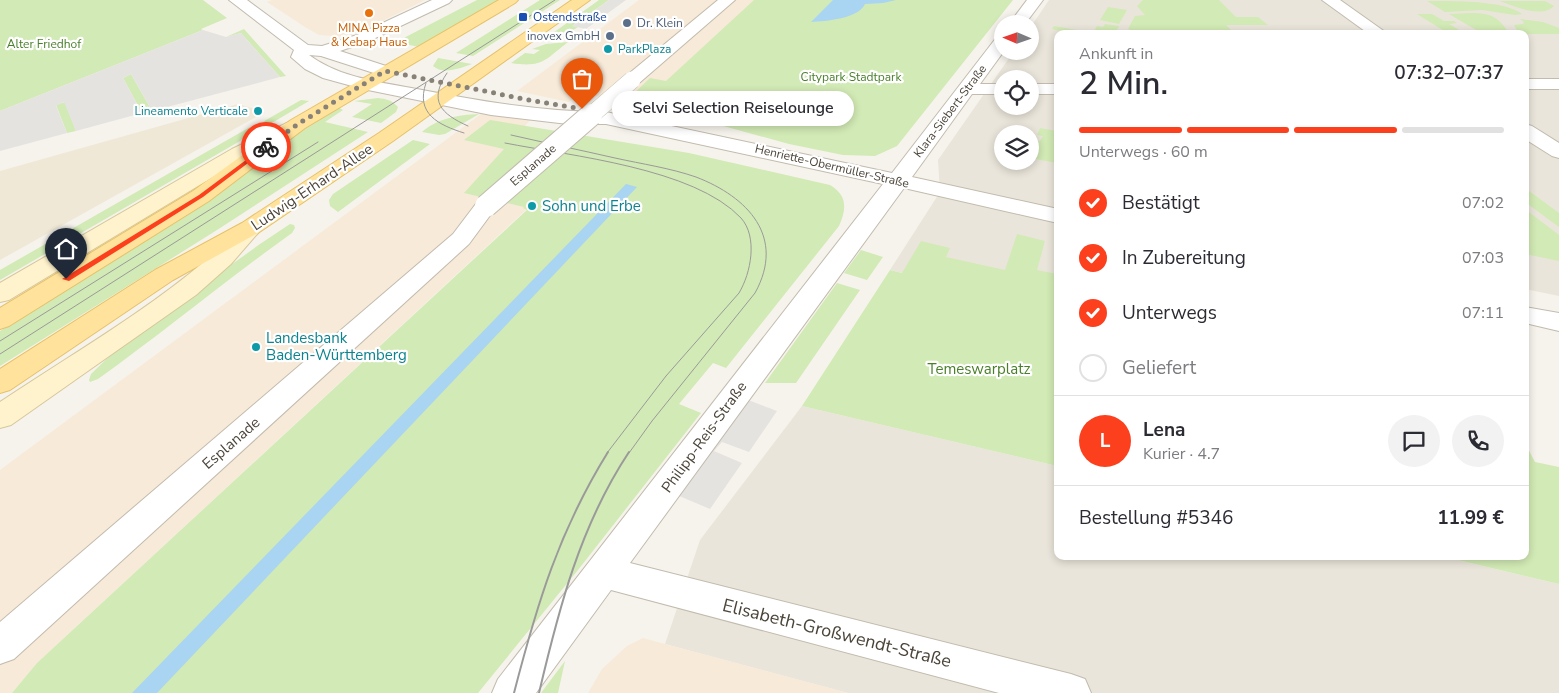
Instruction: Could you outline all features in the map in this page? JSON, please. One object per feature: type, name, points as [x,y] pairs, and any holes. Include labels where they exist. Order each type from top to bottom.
[{"type":"main road","points":[[0,320],[201,196],[298,124],[385,71],[430,48],[510,0]]},
{"type":"main road","name":"Ludwig-Erhard-Allee","points":[[0,417],[187,289],[222,259],[250,228],[582,0]]},
{"type":"main road","points":[[0,294],[239,153],[298,124]]},
{"type":"main road","points":[[0,383],[164,275],[250,228]]},
{"type":"street","points":[[238,0],[304,50],[323,51],[385,71],[458,86]]},
{"type":"street","points":[[323,51],[363,38],[444,0]]},
{"type":"street","name":"Esplanade","points":[[0,646],[461,239],[632,80],[727,0]]},
{"type":"street","points":[[1024,15],[1035,0]]},
{"type":"street","points":[[1330,0],[1374,30]]},
{"type":"street","points":[[304,50],[300,54],[300,58],[311,65],[337,77],[363,84]]},
{"type":"street","name":"Klara-Siebert-Straße","points":[[896,180],[994,52]]},
{"type":"street","name":"Henriette-Obermüller-Straße","points":[[363,84],[491,109],[568,118],[606,118]]},
{"type":"street","points":[[1529,84],[1559,84]]},
{"type":"street","name":"Henriette-Obermüller-Straße","points":[[458,86],[582,109],[606,118],[1054,215]]},
{"type":"street","points":[[966,89],[994,89]]},
{"type":"street","points":[[1039,89],[1054,89]]},
{"type":"street","points":[[1529,133],[1559,152]]},
{"type":"street","name":"Philipp-Reis-Straße","points":[[512,693],[896,180]]},
{"type":"street","points":[[1529,316],[1559,322]]},
{"type":"street","name":"Elisabeth-Großwendt-Straße","points":[[603,572],[1071,693]]},
{"type":"shaded area","points":[[272,0],[425,0],[362,31],[349,36],[333,36],[319,35],[305,27],[267,2]]},
{"type":"shaded area","points":[[609,0],[626,0],[586,29],[572,26]]},
{"type":"shaded area","points":[[639,0],[804,0],[757,44],[626,102],[580,93],[569,102],[517,91]]},
{"type":"shaded area","points":[[1049,0],[1559,0],[1559,296],[1529,290],[1529,30],[1054,30],[1054,309],[890,270],[940,192],[938,160],[994,80],[994,115],[1039,115],[1039,70],[1001,70],[1008,60],[1039,60],[1039,15]]},
{"type":"shaded area","points":[[203,30],[226,37],[241,33],[280,77],[152,111],[131,74],[123,78],[142,113],[76,131],[64,102],[56,106],[67,133],[0,151],[0,111]]},
{"type":"shaded area","points":[[238,104],[265,112],[0,260],[0,171]]},
{"type":"shaded area","points":[[485,111],[532,118],[465,193],[527,209],[37,663],[12,693],[0,693],[0,470]]},
{"type":"shaded area","points":[[735,395],[777,411],[749,452],[722,442],[714,451],[742,463],[710,509],[665,490]]},
{"type":"shaded area","points":[[802,406],[1054,465],[1054,560],[1458,560],[1559,584],[1559,693],[848,693],[665,644],[700,540]]},
{"type":"shaded area","points":[[643,638],[848,693],[588,693],[602,669],[627,646]]},
{"type":"green space","name":"Alter Friedhof","points":[[0,0],[203,0],[227,18],[201,29],[203,30],[0,111]]},
{"type":"green space","points":[[477,0],[498,0],[419,47],[396,42]]},
{"type":"green space","points":[[540,0],[560,0],[473,56],[456,53]]},
{"type":"green space","points":[[599,0],[609,0],[572,26],[578,27],[570,32],[553,33]]},
{"type":"green space","name":"Citypark Stadtpark","points":[[754,0],[1013,0],[1001,15],[994,15],[994,24],[897,146],[875,156],[843,155],[789,144],[687,116],[624,103],[650,78],[666,81]]},
{"type":"green space","points":[[1143,0],[1219,0],[1236,17],[1258,17],[1268,25],[1226,25],[1231,30],[1130,30],[1128,29],[1135,16],[1145,15],[1137,6]]},
{"type":"green space","points":[[1427,1],[1463,1],[1491,4],[1514,9],[1522,14],[1515,15],[1482,10],[1445,12]]},
{"type":"green space","points":[[1500,1],[1545,1],[1554,6],[1549,10],[1535,11]]},
{"type":"green space","points":[[1108,7],[1127,10],[1119,24],[1100,20]]},
{"type":"green space","points":[[1471,13],[1489,15],[1498,20],[1507,30],[1476,30],[1449,14]]},
{"type":"green space","points":[[1417,14],[1432,14],[1444,21],[1454,21],[1457,23],[1449,24],[1459,30],[1443,30]]},
{"type":"green space","points":[[1520,19],[1543,22],[1559,28],[1559,34],[1529,34],[1529,30],[1517,30],[1514,25],[1523,24],[1524,22]]},
{"type":"green space","points":[[1105,24],[1119,26],[1117,30],[1095,30],[1097,26],[1103,27]]},
{"type":"green space","points":[[1054,26],[1076,30],[1052,29]]},
{"type":"green space","points":[[244,29],[286,76],[280,77],[241,33],[226,37]]},
{"type":"green space","points":[[568,42],[543,61],[530,64],[511,63],[525,53],[534,54],[540,50],[532,49],[546,44]]},
{"type":"green space","points":[[438,58],[472,64],[452,70],[442,70],[433,66]]},
{"type":"green space","points":[[131,74],[152,111],[142,113],[123,78]]},
{"type":"green space","points":[[386,99],[393,103],[398,107],[396,112],[381,123],[352,117],[372,104],[354,101]]},
{"type":"green space","points":[[301,100],[309,101],[260,130],[261,124],[266,120]]},
{"type":"green space","points":[[65,102],[76,131],[67,133],[56,105]]},
{"type":"green space","points":[[338,107],[343,110],[325,122],[368,132],[217,230],[0,366],[0,331],[192,212],[283,141]]},
{"type":"green space","points":[[479,114],[445,134],[439,135],[422,132],[442,120],[463,115]]},
{"type":"green space","points":[[490,120],[689,153],[830,185],[840,193],[844,202],[843,213],[839,226],[726,368],[713,363],[679,404],[701,413],[578,570],[478,693],[12,693],[37,663],[527,210],[524,207],[464,193],[504,149],[464,140]]},
{"type":"green space","points":[[250,127],[240,141],[0,280],[0,270]]},
{"type":"green space","points":[[1040,128],[1054,130],[1054,162],[1039,160],[1039,141],[1043,136],[1039,135]]},
{"type":"green space","points":[[413,140],[430,144],[338,212],[330,206],[329,200],[333,194]]},
{"type":"green space","points":[[1529,191],[1559,213],[1559,227],[1529,205]]},
{"type":"green space","points":[[1529,212],[1559,235],[1559,261],[1529,255]]},
{"type":"green space","points":[[290,224],[294,225],[295,228],[292,233],[123,361],[98,379],[90,382],[91,374],[123,343]]},
{"type":"green space","name":"Temeswarplatz","points":[[1017,234],[1045,241],[1037,270],[1054,273],[1054,465],[802,406],[890,270],[902,273],[921,241],[950,248],[946,257],[1005,270]]},
{"type":"green space","points":[[861,250],[883,257],[867,280],[844,273]]},
{"type":"green space","points":[[837,283],[860,290],[796,383],[765,383]]},
{"type":"green space","points":[[1529,451],[1535,462],[1559,467],[1559,584],[1458,560],[1529,560]]},
{"type":"green space","points":[[565,661],[558,693],[541,693]]},
{"type":"water","points":[[833,0],[896,0],[865,4],[856,13],[849,16],[811,22]]},
{"type":"water","points":[[626,184],[637,187],[157,693],[132,693]]},
{"type":"tram line","points":[[0,354],[555,0]]},
{"type":"tram line","points":[[447,73],[438,91],[440,105],[451,117],[468,126]]},
{"type":"tram line","points":[[426,83],[423,94],[424,103],[431,117],[446,126],[464,133]]},
{"type":"tram line","points":[[511,135],[696,177],[715,185],[746,208],[757,222],[764,237],[766,254],[763,273],[755,293],[652,421],[629,453]]},
{"type":"tram line","points":[[0,341],[318,142]]},
{"type":"tram line","points":[[505,143],[596,159],[663,176],[694,187],[720,201],[741,218],[750,235],[751,255],[747,276],[739,293],[666,376],[607,453]]},
{"type":"tram line","points":[[514,693],[551,569],[576,510],[608,452]]},
{"type":"tram line","points":[[539,693],[563,599],[584,538],[612,480],[629,452]]},
{"type":"way so far","points":[[266,147],[298,124],[385,71],[582,109]]},
{"type":"place","name":"MINA Pizza & Kebap Haus","points":[[369,13]]},
{"type":"place","name":"Ostendstraße","points":[[523,17]]},
{"type":"place","name":"Dr. Klein","points":[[627,23]]},
{"type":"place","name":"inovex GmbH","points":[[610,36]]},
{"type":"place","name":"ParkPlaza","points":[[608,49]]},
{"type":"place","name":"Selvi Selection Reiselounge","points":[[582,109]]},
{"type":"place","name":"Lineamento Verticale","points":[[258,111]]},
{"type":"place","name":"Sohn und Erbe","points":[[532,206]]},
{"type":"place","name":"Landesbank Baden-Württemberg","points":[[256,347]]},
{"type":"route","points":[[66,279],[201,196],[266,147]]}]
